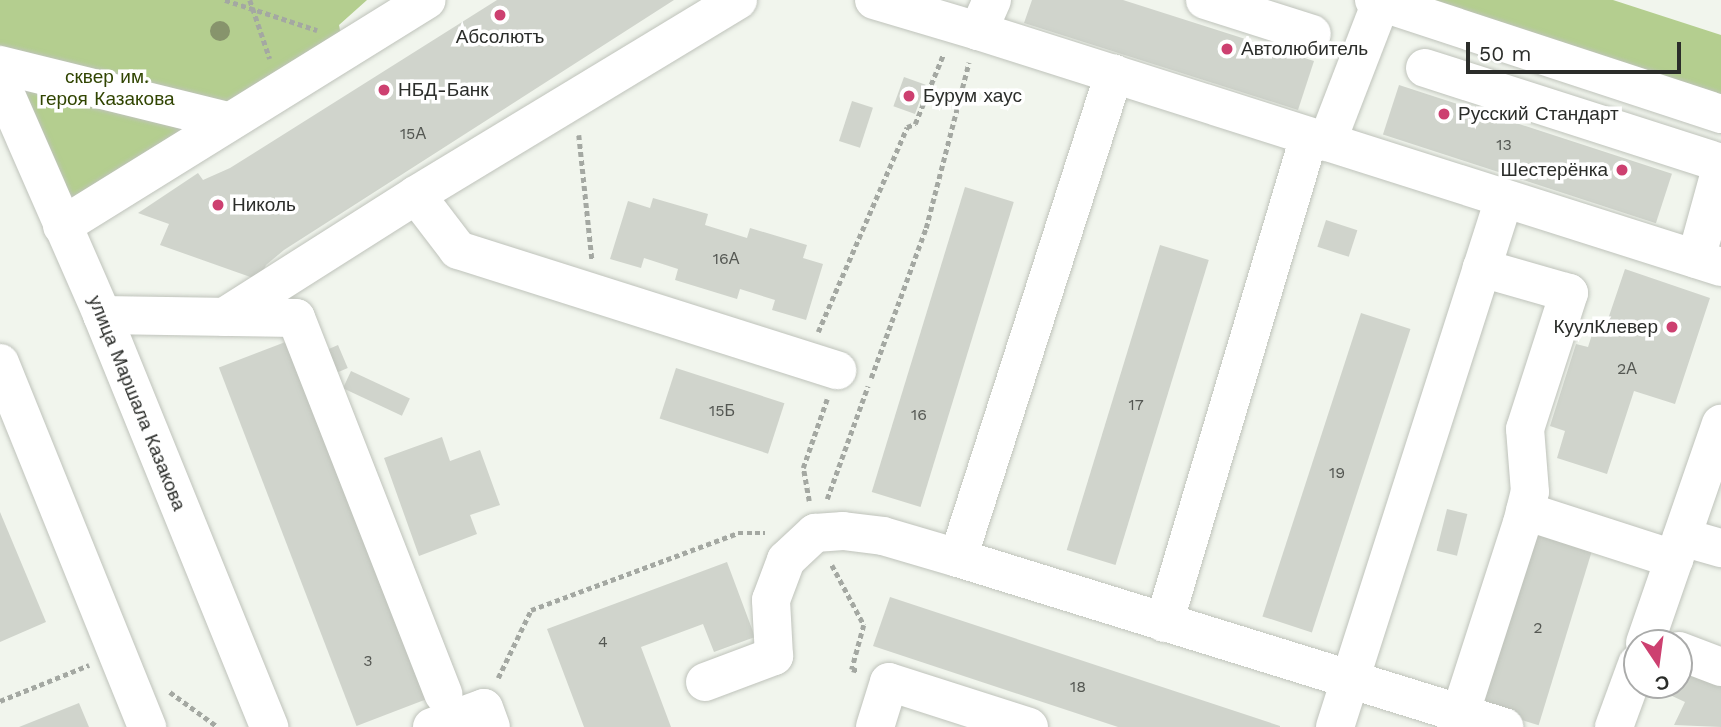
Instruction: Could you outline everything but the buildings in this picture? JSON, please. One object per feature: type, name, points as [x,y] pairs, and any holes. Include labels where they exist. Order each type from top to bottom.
[{"type":"street","points":[[62,226],[427,0]]},
{"type":"street","points":[[224,317],[415,195],[738,0]]},
{"type":"street","points":[[874,0],[975,18],[1114,74],[1708,263],[1721,165],[1425,68]]},
{"type":"street","points":[[1205,0],[1312,34]]},
{"type":"street","points":[[1164,623],[1318,140],[1378,1],[1721,114]]},
{"type":"street","points":[[0,65],[228,121]]},
{"type":"street","points":[[958,558],[1114,74]]},
{"type":"street","name":"улица Маршала Казакова","points":[[0,81],[102,315],[269,727]]},
{"type":"street","points":[[415,195],[458,250],[826,355]]},
{"type":"street","points":[[1335,727],[1504,199]]},
{"type":"street","points":[[1458,721],[1530,492],[1525,429],[1569,293],[1482,268]]},
{"type":"street","points":[[102,315],[296,318],[438,710],[488,717]]},
{"type":"street","points":[[0,363],[147,727]]},
{"type":"street","points":[[1658,629],[1678,548],[1721,424]]},
{"type":"street","points":[[1525,511],[1678,548],[1721,548]]},
{"type":"street","points":[[705,682],[774,656],[771,600],[786,560],[815,533],[843,531],[883,536],[958,558],[1351,682],[1458,721],[1504,727]]},
{"type":"street","points":[[1693,659],[1721,667]]},
{"type":"street","points":[[875,727],[889,682],[1029,727]]},
{"type":"street","points":[[1615,727],[1628,699]]},
{"type":"path","points":[[225,0],[357,43]]},
{"type":"path","points":[[250,0],[280,90]]},
{"type":"path","points":[[826,355],[906,127],[915,124],[975,18]]},
{"type":"path","points":[[889,682],[852,669],[864,625],[815,533],[926,228],[975,18]]},
{"type":"path","points":[[488,717],[531,610],[738,533],[815,533]]},
{"type":"green space","name":"сквер им. героя Казакова","points":[[0,0],[367,0],[339,25],[343,45],[65,217],[0,55]]},
{"type":"green space","points":[[1393,0],[1613,0],[1721,35],[1721,104]]},
{"type":"place","name":"Абсолютъ","points":[[500,15]]},
{"type":"place","name":"Автолюбитель","points":[[1227,49]]},
{"type":"place","name":"НБД-Банк","points":[[384,90]]},
{"type":"place","name":"Бурум хаус","points":[[909,96]]},
{"type":"place","name":"Русский Стандарт","points":[[1444,114]]},
{"type":"place","name":"Шестерёнка","points":[[1622,170]]},
{"type":"place","name":"Николь","points":[[218,205]]},
{"type":"place","name":"КуулКлевер","points":[[1672,327]]}]
